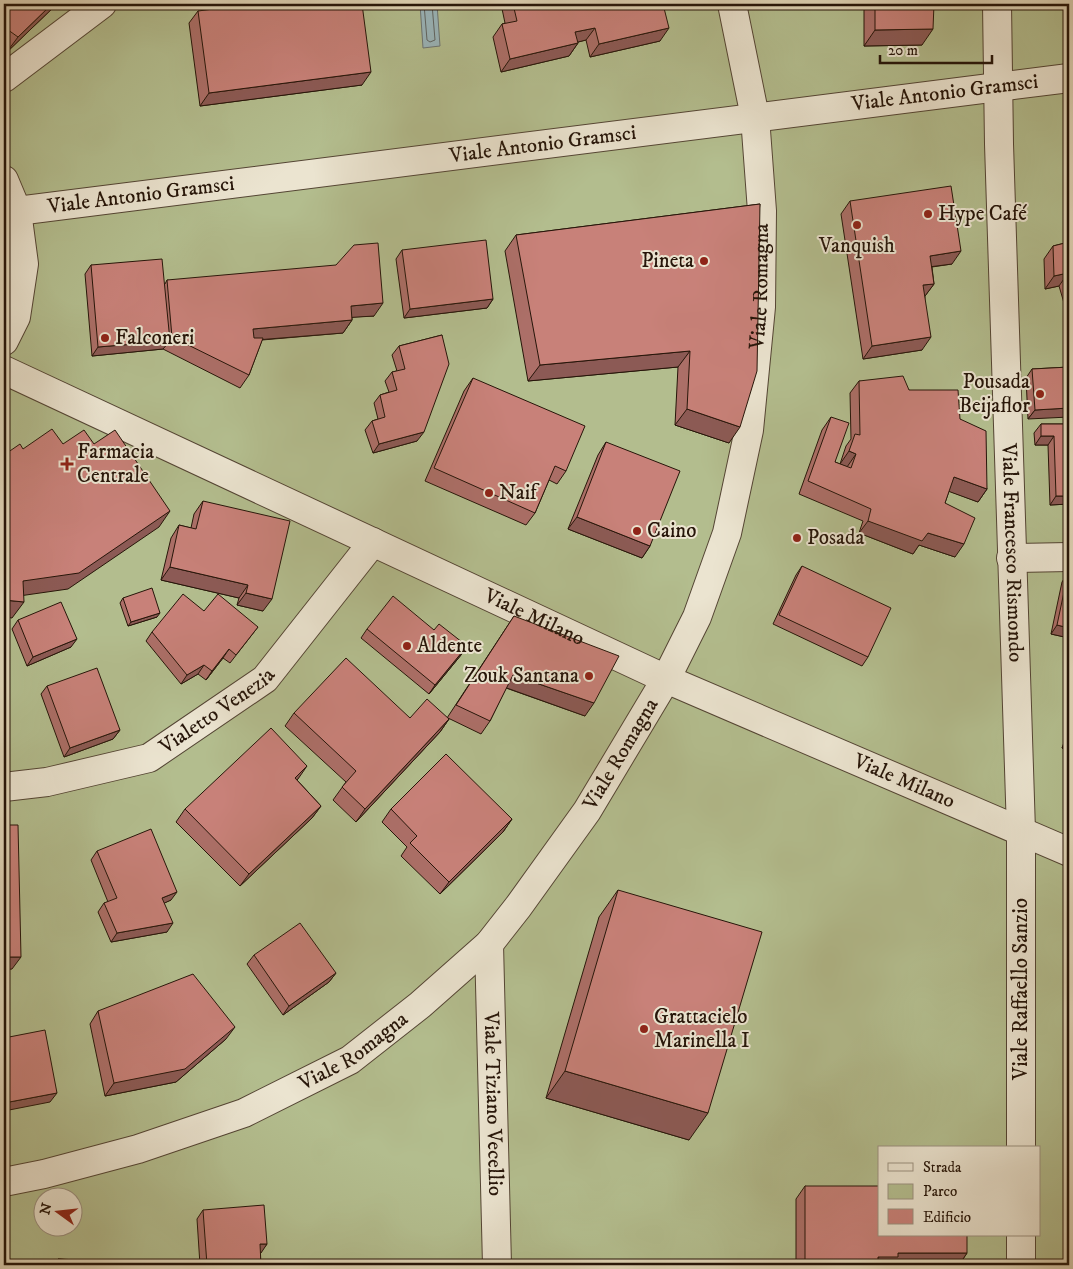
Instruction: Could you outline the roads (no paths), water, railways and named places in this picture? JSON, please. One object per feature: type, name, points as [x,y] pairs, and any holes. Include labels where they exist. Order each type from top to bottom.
[{"type":"street","points":[[4,78],[102,4]]},
{"type":"street","name":"Viale Romagna","points":[[4,1182],[44,1174],[138,1149],[244,1113],[350,1060],[420,1005],[488,944],[518,907],[588,811],[666,679],[697,618],[728,533],[749,430],[761,307],[762,211],[755,117],[732,4]]},
{"type":"street","name":"Viale Francesco Rismondo","points":[[997,4],[1011,558],[1021,831]]},
{"type":"street","name":"Viale Antonio Gramsci","points":[[17,211],[1069,78]]},
{"type":"street","points":[[4,180],[17,211],[24,264],[16,317],[4,341]]},
{"type":"street","name":"Viale Milano","points":[[4,370],[666,679],[1069,852]]},
{"type":"street","name":"Vialetto Venezia","points":[[4,787],[47,782],[149,758],[265,678],[373,542]]},
{"type":"street","points":[[1011,558],[1069,557]]},
{"type":"street","name":"Viale Raffaello Sanzio","points":[[1021,831],[1021,1146]]},
{"type":"street","name":"Viale Tiziano Vecellio","points":[[488,944],[497,1265]]},
{"type":"street","points":[[1021,1236],[1021,1265]]},
{"type":"water","points":[[420,4],[437,4],[440,46],[423,48]]},
{"type":"place","name":"Hype Café","points":[[928,214]]},
{"type":"place","name":"Vanquish","points":[[857,225]]},
{"type":"place","name":"Pineta","points":[[704,261]]},
{"type":"place","name":"Falconeri","points":[[105,338]]},
{"type":"place","name":"Pousada Beijaflor","points":[[1040,394]]},
{"type":"place","name":"Farmacia Centrale","points":[[67,464]]},
{"type":"place","name":"Naif","points":[[489,493]]},
{"type":"place","name":"Caino","points":[[637,531]]},
{"type":"place","name":"Posada","points":[[797,538]]},
{"type":"place","name":"Aldente","points":[[407,646]]},
{"type":"place","name":"Zouk Santana","points":[[589,676]]},
{"type":"place","name":"Grattacielo Marinella I","points":[[644,1029]]}]
